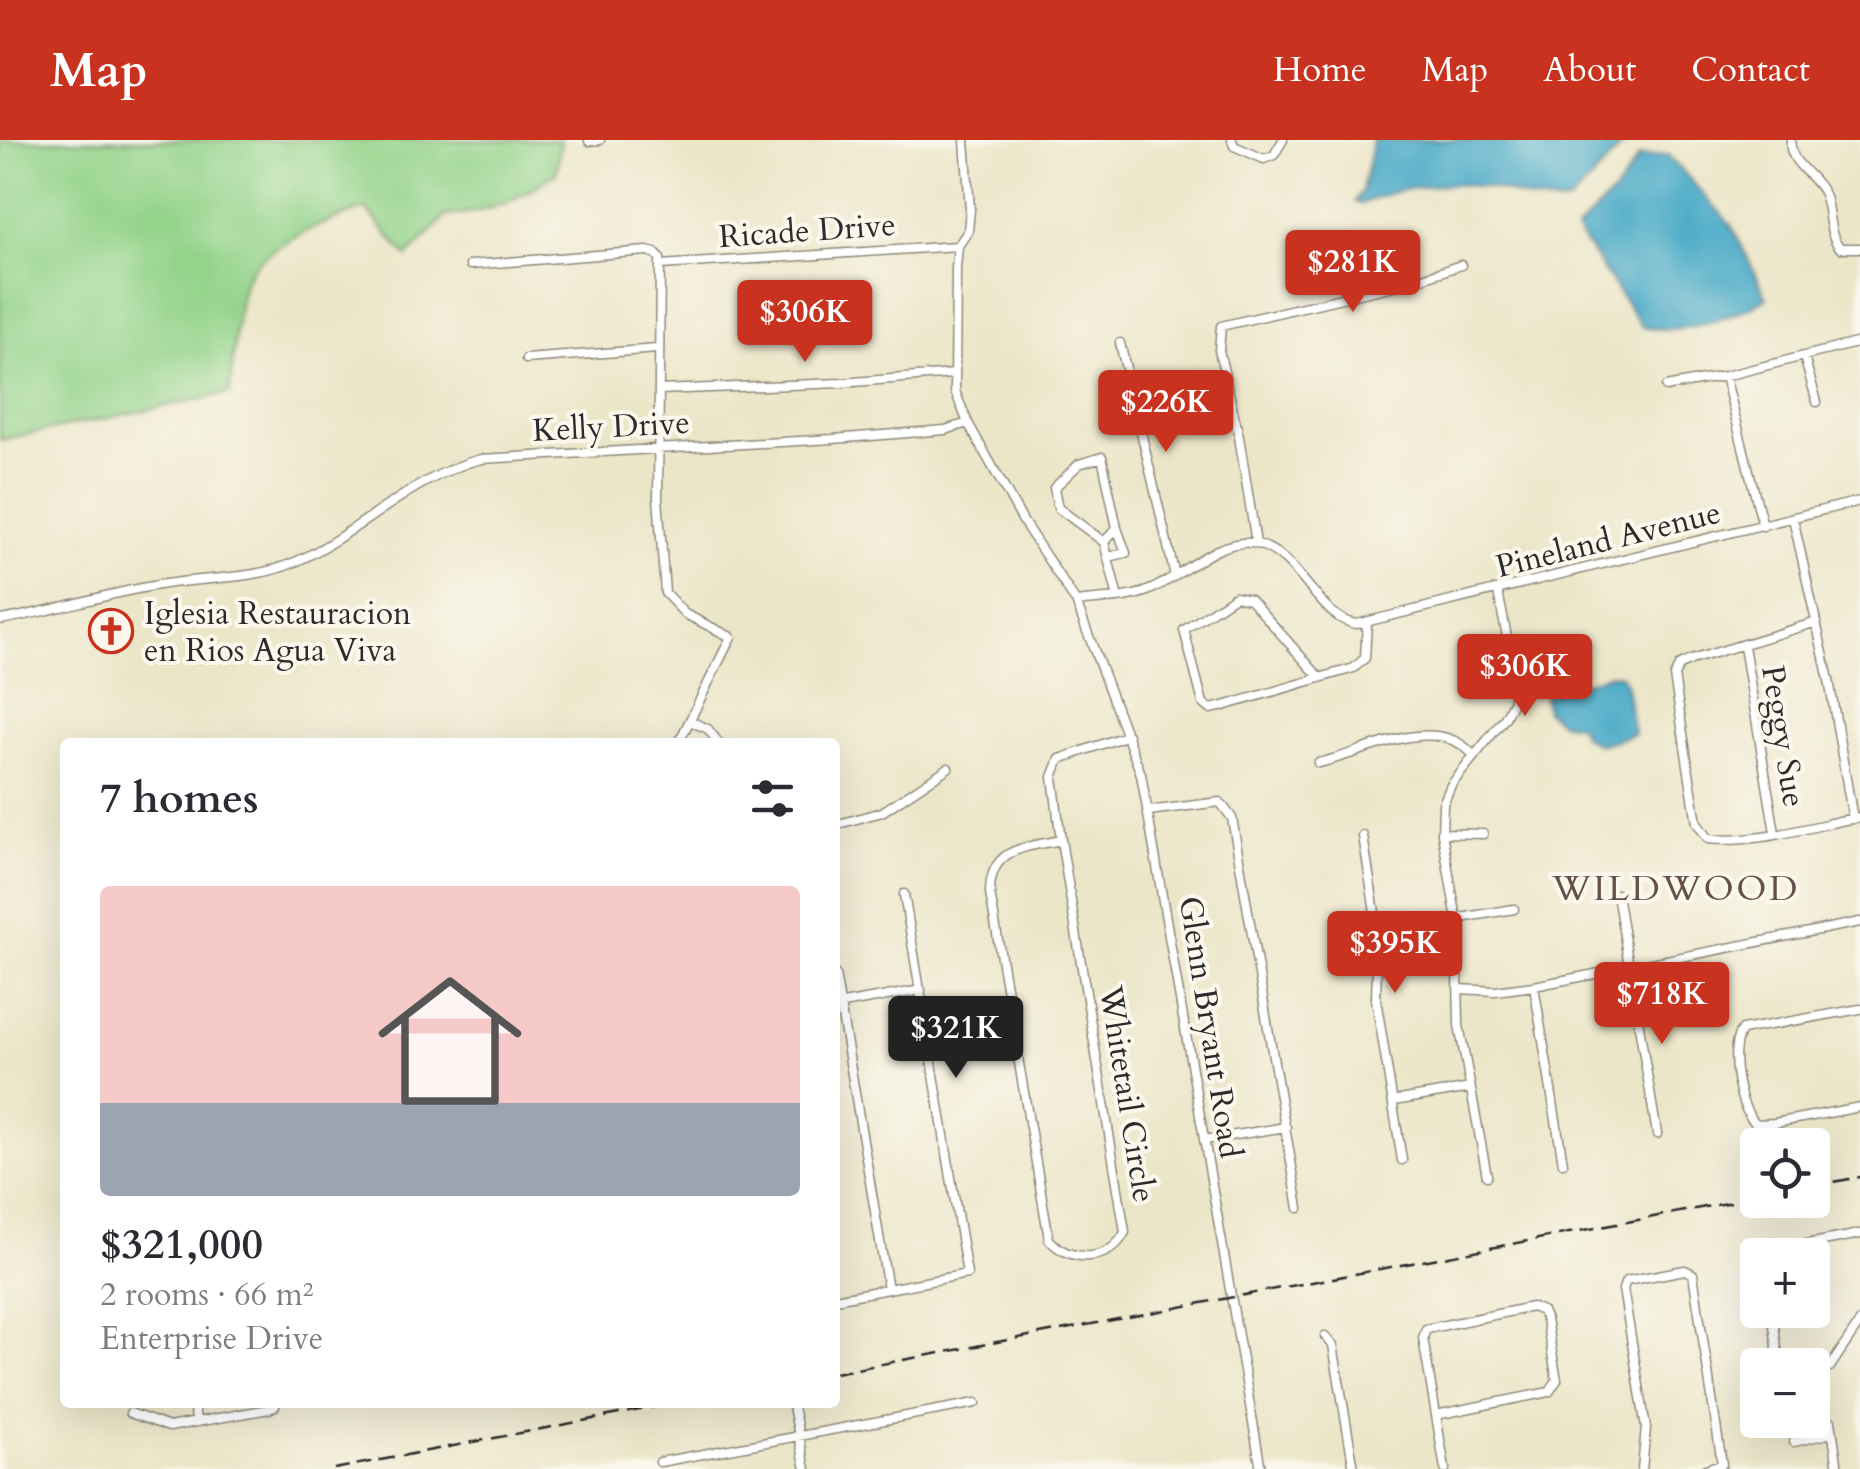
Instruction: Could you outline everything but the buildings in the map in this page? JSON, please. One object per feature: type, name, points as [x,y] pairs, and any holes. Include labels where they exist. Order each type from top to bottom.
[{"type":"street","points":[[589,141],[600,140]]},
{"type":"street","points":[[965,140],[970,224],[958,246],[955,392],[1024,523],[1076,602],[1144,592],[1216,552],[1233,545],[1256,543],[1304,576],[1341,621],[1367,622],[1365,658],[1360,664],[1320,678],[1210,709],[1203,703],[1184,630],[1235,596],[1250,599],[1320,678]]},
{"type":"street","points":[[1232,140],[1234,146],[1264,159],[1274,155],[1284,140]]},
{"type":"street","points":[[1791,140],[1790,149],[1796,160],[1824,194],[1833,240],[1840,248],[1860,248]]},
{"type":"street","name":"Ricade Drive","points":[[660,265],[958,246]]},
{"type":"street","points":[[470,264],[655,253],[660,265],[658,449],[666,593],[685,614],[730,637],[681,738]]},
{"type":"street","points":[[1256,543],[1251,500],[1219,350],[1218,334],[1225,323],[1411,282],[1461,264]]},
{"type":"street","points":[[1666,386],[1725,376],[1860,342]]},
{"type":"street","points":[[1120,343],[1175,576]]},
{"type":"street","points":[[526,359],[657,349]]},
{"type":"street","points":[[1804,356],[1817,402]]},
{"type":"street","points":[[659,390],[954,374]]},
{"type":"street","points":[[1725,376],[1763,526]]},
{"type":"street","name":"Kelly Drive","points":[[0,620],[165,584],[282,568],[475,460],[945,430],[968,422]]},
{"type":"street","points":[[1108,557],[1126,553],[1102,457],[1079,464],[1054,488],[1058,508],[1104,542],[1118,598]]},
{"type":"street","name":"Pineland Avenue","points":[[1367,622],[1860,500]]},
{"type":"street","points":[[1793,518],[1816,622],[1856,818],[1775,833],[1708,839],[1701,833],[1674,676],[1680,665],[1816,622]]},
{"type":"street","points":[[1104,542],[1117,528]]},
{"type":"street","points":[[1487,1176],[1459,1025],[1456,920],[1442,833],[1442,804],[1451,785],[1514,700],[1515,677],[1498,592]]},
{"type":"street","name":"Glenn Bryant Road","points":[[1076,602],[1142,774],[1261,1469]]},
{"type":"street","name":"Peggy Sue","points":[[1744,646],[1775,833]]},
{"type":"street","points":[[690,721],[708,729],[715,738]]},
{"type":"street","name":"Whitetail Circle","points":[[1061,840],[1012,852],[996,864],[990,877],[990,893],[1048,1240],[1071,1257],[1106,1252],[1120,1243],[1125,1232],[1053,777],[1060,759],[1128,736]]},
{"type":"street","points":[[1318,763],[1415,737],[1448,737],[1473,755]]},
{"type":"street","points":[[840,824],[882,812],[948,768]]},
{"type":"street","points":[[1148,811],[1220,802],[1232,818],[1299,1208]]},
{"type":"street","points":[[1442,833],[1483,834]]},
{"type":"street","points":[[1363,836],[1378,932],[1376,1000],[1402,1160]]},
{"type":"street","points":[[840,1298],[967,1274],[904,894]]},
{"type":"street","points":[[1617,894],[1657,1134]]},
{"type":"street","points":[[1378,932],[1514,909]]},
{"type":"street","points":[[1460,988],[1494,991],[1534,986],[1860,922]]},
{"type":"street","points":[[1534,986],[1563,1163]]},
{"type":"street","points":[[840,1005],[922,990]]},
{"type":"street","points":[[1860,1009],[1742,1030],[1736,1036],[1734,1048],[1744,1110],[1757,1124],[1860,1107]]},
{"type":"street","points":[[840,1016],[888,1289]]},
{"type":"street","points":[[1394,1101],[1470,1088]]},
{"type":"street","points":[[1204,1140],[1286,1126]]},
{"type":"street","points":[[1830,1240],[1860,1234]]},
{"type":"street","points":[[1642,1469],[1646,1428],[1623,1288],[1626,1281],[1685,1270],[1693,1274],[1722,1464],[1705,1469]]},
{"type":"street","points":[[1436,1415],[1549,1392],[1556,1380],[1542,1311],[1532,1307],[1426,1329],[1423,1338],[1445,1469]]},
{"type":"street","points":[[1830,1367],[1860,1322]]},
{"type":"street","points":[[1325,1336],[1334,1345],[1354,1469]]},
{"type":"street","points":[[660,1462],[976,1403]]},
{"type":"street","points":[[194,1408],[197,1422]]},
{"type":"street","points":[[130,1414],[169,1427],[272,1408]]},
{"type":"street","points":[[793,1408],[806,1469]]},
{"type":"street","points":[[1831,1422],[1838,1469]]},
{"type":"street","points":[[1794,1442],[1832,1433]]},
{"type":"green space","points":[[0,140],[561,140],[556,173],[504,203],[446,216],[407,257],[366,209],[318,226],[268,254],[255,265],[243,287],[230,393],[0,440]]},
{"type":"water","points":[[1373,140],[1628,140],[1569,203],[1544,203],[1485,187],[1454,184],[1405,190],[1361,204],[1355,201],[1362,191]]},
{"type":"water","points":[[1668,155],[1731,225],[1767,298],[1707,323],[1657,329],[1642,327],[1576,230],[1618,189],[1639,157]]},
{"type":"water","points":[[1609,674],[1621,675],[1625,682],[1634,734],[1599,745],[1583,736],[1578,725],[1560,722],[1546,711],[1544,696]]},
{"type":"railway","points":[[1830,1183],[1860,1177]]},
{"type":"railway","points":[[840,1372],[1740,1200]]},
{"type":"railway","points":[[334,1469],[650,1408]]},
{"type":"place","name":"Iglesia Restauracion en Rios Agua Viva","points":[[111,631]]},
{"type":"district","name":"WILDWOOD","points":[[1676,888]]}]
